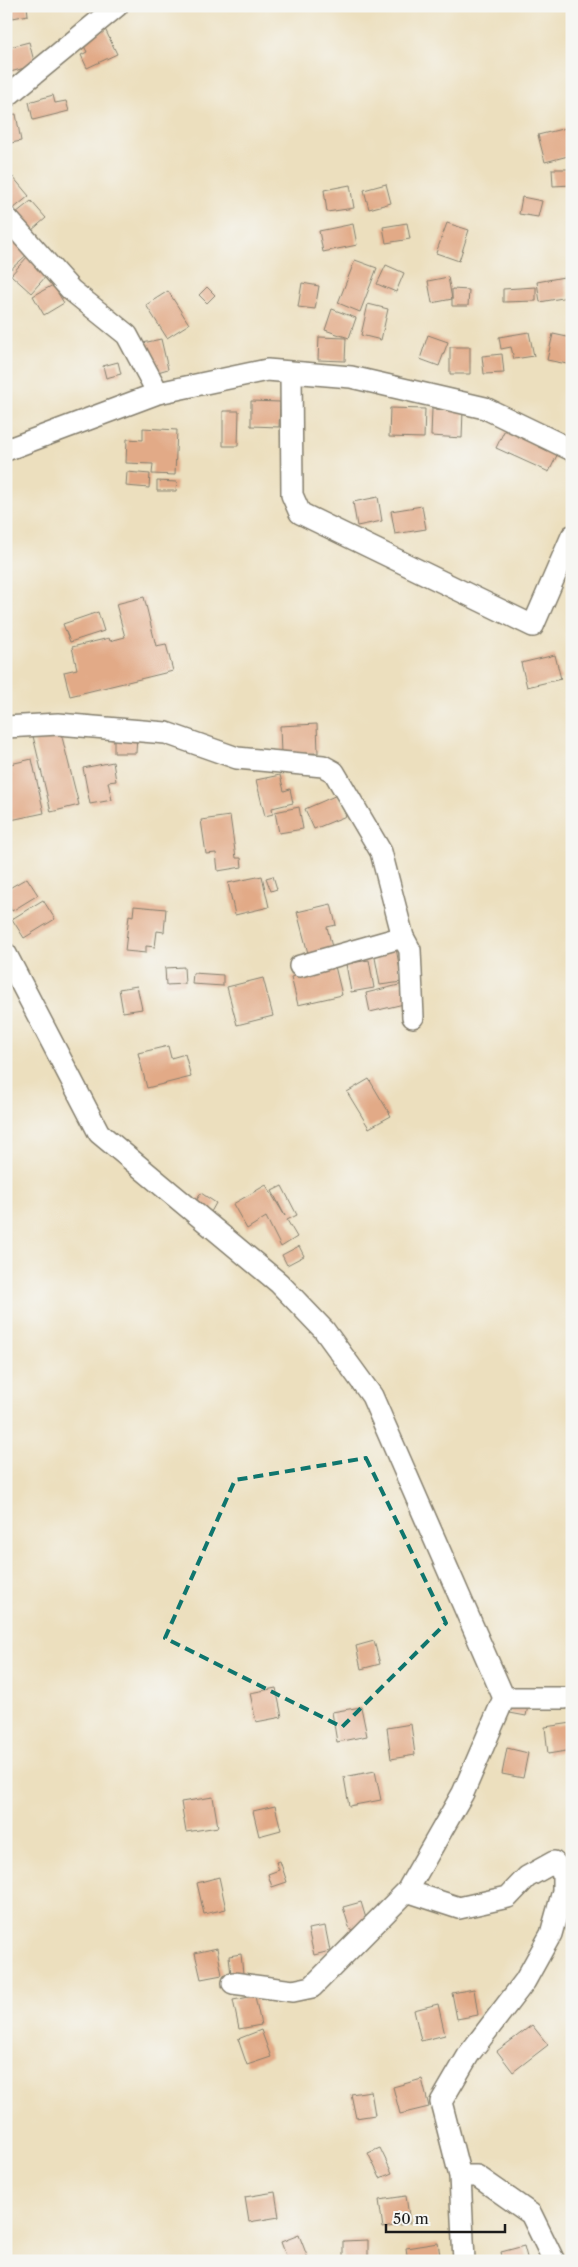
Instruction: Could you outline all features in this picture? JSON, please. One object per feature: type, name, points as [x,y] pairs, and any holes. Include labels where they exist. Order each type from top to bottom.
[{"type":"street","points":[[6,97],[117,6]]},
{"type":"street","points":[[6,217],[71,290],[127,335],[158,393]]},
{"type":"street","points":[[6,450],[158,393],[267,370],[351,377],[485,408],[572,450]]},
{"type":"street","points":[[291,372],[292,494],[300,512],[533,626],[572,536]]},
{"type":"street","points":[[6,727],[58,724],[166,733],[237,758],[323,766],[334,772],[380,852],[403,937],[410,950],[413,1017]]},
{"type":"street","points":[[300,966],[403,937]]},
{"type":"street","points":[[6,954],[99,1133],[279,1283],[324,1330],[372,1396],[504,1698],[463,1793],[407,1891],[312,1987],[293,1992],[233,1983]]},
{"type":"street","points":[[504,1698],[565,1698]]},
{"type":"street","points":[[407,1891],[459,1908],[508,1897],[527,1877],[554,1862],[563,1873],[563,1891],[552,1934],[525,1981],[469,2054],[441,2102],[460,2176],[464,2261]]},
{"type":"street","points":[[460,2176],[477,2176],[531,2214],[554,2261]]},
{"type":"highlighted area","points":[[366,1458],[446,1623],[342,1727],[165,1638],[235,1480]]},
{"type":"building","points":[[10,6],[27,6],[28,15],[13,18]]},
{"type":"building","points":[[105,29],[117,54],[87,68],[81,55],[87,52],[81,40]]},
{"type":"building","points":[[29,42],[35,65],[7,73],[6,48]]},
{"type":"building","points":[[53,95],[55,103],[66,101],[69,111],[33,120],[29,102]]},
{"type":"building","points":[[16,114],[21,141],[6,144],[6,116]]},
{"type":"building","points":[[566,128],[572,155],[545,162],[538,135]]},
{"type":"building","points":[[552,169],[572,169],[572,185],[553,186]]},
{"type":"building","points":[[13,177],[29,196],[13,209],[6,201],[6,182]]},
{"type":"building","points":[[386,184],[391,203],[369,209],[364,190]]},
{"type":"building","points":[[350,185],[354,208],[327,212],[324,190]]},
{"type":"building","points":[[522,197],[542,201],[538,217],[519,214]]},
{"type":"building","points":[[31,201],[46,218],[31,231],[16,213]]},
{"type":"building","points":[[407,223],[410,239],[386,243],[383,227]]},
{"type":"building","points":[[447,223],[469,230],[459,261],[436,253]]},
{"type":"building","points":[[353,224],[357,245],[323,252],[319,231]]},
{"type":"building","points":[[11,232],[30,252],[11,269],[6,264],[6,236]]},
{"type":"building","points":[[28,256],[48,274],[31,293],[11,275]]},
{"type":"building","points":[[355,260],[377,268],[360,312],[338,303]]},
{"type":"building","points":[[386,265],[404,273],[396,292],[377,284]]},
{"type":"building","points":[[448,277],[452,299],[432,303],[428,281]]},
{"type":"building","points":[[564,277],[568,297],[540,302],[537,282]]},
{"type":"building","points":[[302,283],[319,286],[315,309],[298,307]]},
{"type":"building","points":[[53,285],[64,303],[44,315],[33,296]]},
{"type":"building","points":[[207,287],[215,295],[207,303],[199,295]]},
{"type":"building","points":[[536,287],[536,301],[503,302],[503,289]]},
{"type":"building","points":[[452,289],[469,290],[468,306],[452,306]]},
{"type":"building","points":[[168,291],[189,324],[167,338],[146,305]]},
{"type":"building","points":[[368,304],[388,309],[381,340],[361,335]]},
{"type":"building","points":[[332,309],[356,318],[349,338],[325,330]]},
{"type":"building","points":[[529,332],[534,356],[514,359],[511,347],[501,349],[499,337]]},
{"type":"building","points":[[553,334],[572,338],[572,365],[547,360]]},
{"type":"building","points":[[428,335],[448,342],[439,366],[420,359]]},
{"type":"building","points":[[319,337],[346,338],[345,361],[318,360]]},
{"type":"building","points":[[161,339],[168,369],[151,374],[143,343]]},
{"type":"building","points":[[450,347],[470,347],[470,374],[450,374]]},
{"type":"building","points":[[502,354],[504,373],[484,374],[482,356]]},
{"type":"building","points":[[118,362],[121,374],[106,378],[103,366]]},
{"type":"building","points":[[251,401],[280,402],[279,427],[251,426]]},
{"type":"building","points":[[390,408],[425,409],[424,438],[389,437]]},
{"type":"building","points":[[432,409],[463,410],[462,438],[431,436]]},
{"type":"building","points":[[223,411],[239,411],[238,446],[223,446]]},
{"type":"building","points":[[506,427],[559,451],[549,472],[496,448]]},
{"type":"building","points":[[143,428],[177,430],[175,475],[152,474],[153,464],[126,463],[127,439],[143,440]]},
{"type":"building","points":[[127,472],[150,474],[149,488],[126,486]]},
{"type":"building","points":[[157,481],[177,482],[176,491],[157,491]]},
{"type":"building","points":[[378,497],[382,521],[357,526],[353,502]]},
{"type":"building","points":[[422,506],[426,529],[395,534],[391,511]]},
{"type":"building","points":[[144,597],[156,646],[166,644],[173,671],[70,696],[64,672],[77,669],[72,647],[109,638],[110,641],[125,637],[116,604]]},
{"type":"building","points":[[98,612],[104,631],[70,642],[63,624]]},
{"type":"building","points":[[555,655],[561,679],[527,687],[521,663]]},
{"type":"building","points":[[317,724],[318,753],[281,754],[280,726]]},
{"type":"building","points":[[60,729],[79,805],[51,812],[33,736]]},
{"type":"building","points":[[114,734],[137,735],[136,753],[114,753]]},
{"type":"building","points":[[32,759],[44,813],[6,821],[6,765]]},
{"type":"building","points":[[113,762],[116,781],[108,782],[112,800],[90,804],[83,768]]},
{"type":"building","points":[[280,775],[284,791],[290,789],[293,803],[272,808],[273,814],[265,816],[256,780]]},
{"type":"building","points":[[337,795],[346,816],[314,829],[305,809]]},
{"type":"building","points":[[299,807],[303,829],[279,833],[275,812]]},
{"type":"building","points":[[230,816],[236,858],[241,858],[242,867],[218,871],[216,853],[206,854],[201,820]]},
{"type":"building","points":[[262,876],[269,907],[235,915],[228,883]]},
{"type":"building","points":[[273,876],[277,889],[271,891],[266,878]]},
{"type":"building","points":[[27,878],[38,895],[12,911],[6,902],[6,890]]},
{"type":"building","points":[[43,900],[55,919],[24,938],[12,919]]},
{"type":"building","points":[[331,904],[336,925],[327,927],[333,951],[309,957],[297,912]]},
{"type":"building","points":[[134,906],[166,909],[164,932],[157,931],[155,947],[146,946],[146,953],[125,951],[129,915],[133,916]]},
{"type":"building","points":[[396,948],[402,982],[380,985],[374,952]]},
{"type":"building","points":[[369,960],[374,988],[351,992],[346,964]]},
{"type":"building","points":[[335,966],[342,995],[298,1005],[291,977]]},
{"type":"building","points":[[184,967],[185,984],[166,985],[165,968]]},
{"type":"building","points":[[193,973],[223,975],[223,986],[192,984]]},
{"type":"building","points":[[263,978],[273,1016],[237,1025],[227,987]]},
{"type":"building","points":[[403,984],[408,1003],[370,1012],[366,993]]},
{"type":"building","points":[[137,986],[142,1009],[123,1012],[119,989]]},
{"type":"building","points":[[168,1046],[171,1058],[185,1054],[191,1077],[147,1088],[138,1053]]},
{"type":"building","points":[[369,1079],[391,1116],[369,1128],[347,1092]]},
{"type":"building","points":[[266,1185],[285,1216],[272,1191],[282,1186],[297,1215],[287,1220],[297,1237],[281,1247],[266,1217],[247,1229],[233,1204]]},
{"type":"building","points":[[201,1193],[216,1203],[211,1212],[195,1203]]},
{"type":"building","points":[[299,1246],[304,1256],[287,1265],[282,1255]]},
{"type":"building","points":[[374,1641],[380,1664],[361,1669],[356,1646]]},
{"type":"building","points":[[276,1688],[282,1717],[256,1722],[250,1693]]},
{"type":"building","points":[[511,1703],[528,1706],[526,1716],[510,1713]]},
{"type":"building","points":[[361,1707],[367,1736],[337,1742],[332,1712]]},
{"type":"building","points":[[572,1723],[572,1750],[548,1754],[545,1727]]},
{"type":"building","points":[[411,1724],[415,1755],[391,1759],[387,1728]]},
{"type":"building","points":[[507,1748],[528,1753],[523,1778],[502,1774]]},
{"type":"building","points":[[375,1771],[381,1800],[349,1806],[344,1777]]},
{"type":"building","points":[[213,1797],[218,1827],[186,1832],[181,1802]]},
{"type":"building","points":[[275,1806],[281,1830],[259,1836],[253,1811]]},
{"type":"building","points":[[280,1861],[287,1882],[272,1887],[268,1874],[279,1870],[276,1862]]},
{"type":"building","points":[[219,1877],[226,1909],[204,1914],[197,1883]]},
{"type":"building","points":[[361,1902],[368,1925],[350,1930],[343,1907]]},
{"type":"building","points":[[325,1926],[330,1951],[314,1955],[308,1929]]},
{"type":"building","points":[[217,1948],[222,1975],[201,1979],[195,1953]]},
{"type":"building","points":[[241,1954],[243,1974],[231,1975],[229,1956]]},
{"type":"building","points":[[474,1989],[478,2015],[457,2019],[452,1993]]},
{"type":"building","points":[[255,1996],[261,2025],[239,2029],[233,2000]]},
{"type":"building","points":[[438,2004],[445,2035],[421,2041],[414,2010]]},
{"type":"building","points":[[532,2025],[548,2045],[513,2072],[497,2051]]},
{"type":"building","points":[[261,2030],[271,2057],[247,2065],[238,2039]]},
{"type":"building","points":[[422,2079],[429,2107],[400,2114],[393,2087]]},
{"type":"building","points":[[371,2091],[375,2115],[356,2118],[351,2094]]},
{"type":"building","points":[[380,2148],[392,2173],[380,2178],[368,2153]]},
{"type":"building","points":[[275,2192],[279,2217],[249,2222],[245,2197]]},
{"type":"building","points":[[406,2196],[410,2223],[383,2228],[379,2200]]},
{"type":"building","points":[[299,2235],[309,2261],[288,2261],[281,2242]]},
{"type":"building","points":[[368,2240],[368,2261],[343,2261],[343,2241]]},
{"type":"building","points":[[438,2243],[441,2261],[408,2261],[406,2248]]},
{"type":"building","points":[[524,2246],[528,2261],[503,2261],[501,2252]]}]
